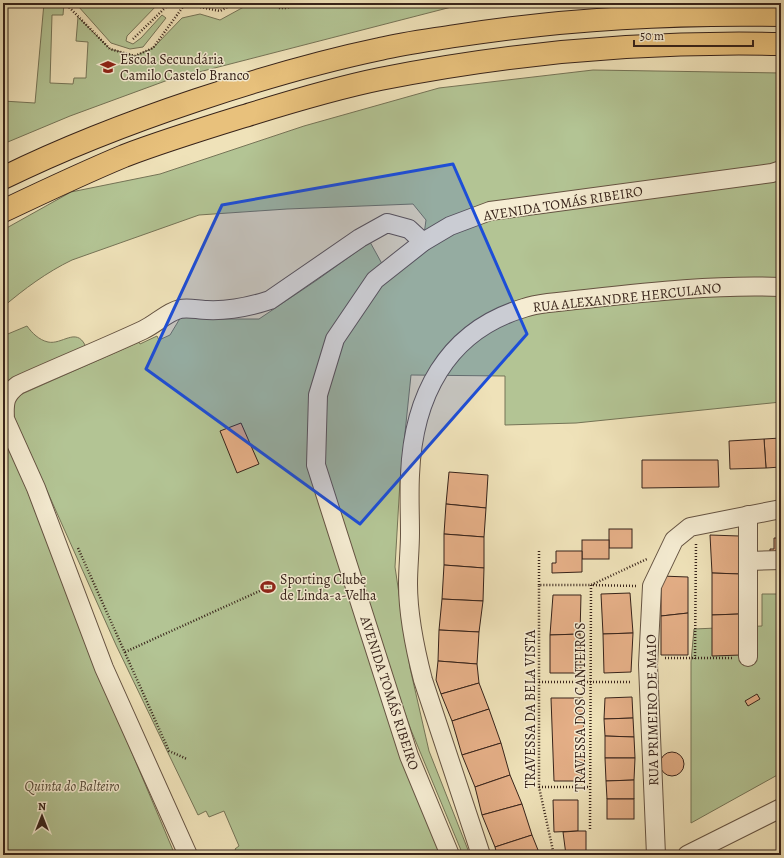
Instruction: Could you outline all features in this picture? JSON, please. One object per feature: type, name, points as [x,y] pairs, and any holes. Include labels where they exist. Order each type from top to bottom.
[{"type":"highway","points":[[3,178],[87,140],[132,122],[270,77],[380,49],[495,29],[590,20],[696,15],[781,15]]},
{"type":"highway","points":[[3,211],[85,173],[156,145],[270,108],[378,80],[495,59],[559,53],[718,43],[781,44]]},
{"type":"street","name":"AVENIDA TOMÁS RIBEIRO","points":[[450,855],[408,756],[316,465],[318,395],[335,339],[375,280],[423,242],[450,226],[490,211],[765,174],[781,170]]},
{"type":"street","points":[[188,855],[104,668],[36,488],[5,419],[5,399],[10,391],[18,385],[144,330],[168,314],[180,309],[236,309],[253,306],[270,300],[360,238],[387,223],[408,229],[423,242]]},
{"type":"street","name":"RUA ALEXANDRE HERCULANO","points":[[481,855],[418,663],[412,624],[408,585],[410,475],[412,449],[420,410],[432,382],[448,356],[473,333],[498,318],[525,307],[548,303],[697,289],[736,286],[781,287]]},
{"type":"street","name":"RUA PRIMEIRO DE MAIO","points":[[656,855],[648,682],[652,586],[674,540],[690,526],[781,509]]},
{"type":"street","points":[[748,515],[748,657]]},
{"type":"street","points":[[748,560],[781,560]]},
{"type":"street","points":[[687,855],[781,808]]},
{"type":"path","points":[[65,3],[110,49],[135,56],[153,48],[184,3],[220,11],[235,3]]},
{"type":"path","points":[[133,39],[170,3]]},
{"type":"path","points":[[277,3],[278,8],[287,8],[297,3]]},
{"type":"path","points":[[695,659],[696,525]]},
{"type":"path","points":[[76,543],[169,751],[187,759]]},
{"type":"path","points":[[591,585],[671,547]]},
{"type":"path","name":"TRAVESSA DA BELA VISTA","points":[[539,551],[539,788],[554,855]]},
{"type":"path","points":[[125,652],[275,584]]},
{"type":"path","points":[[539,585],[652,586]]},
{"type":"path","name":"TRAVESSA DOS CANTEIROS","points":[[590,829],[591,585]]},
{"type":"path","points":[[648,658],[695,659],[748,657]]},
{"type":"path","points":[[539,682],[648,682]]},
{"type":"path","points":[[539,788],[590,788]]},
{"type":"highlighted area","points":[[453,164],[527,334],[360,524],[146,369],[222,205]]},
{"type":"green space","name":"Escola Secundária Camilo Castelo Branco","points":[[44,3],[64,3],[63,15],[52,15],[50,83],[73,84],[74,78],[86,78],[88,42],[76,41],[78,17],[110,49],[135,56],[153,48],[182,18],[200,14],[220,20],[251,3],[467,3],[168,80],[70,116],[3,144],[3,101],[35,103]]},
{"type":"green space","points":[[78,3],[159,3],[127,36],[126,41],[133,44],[141,38],[162,15],[166,18],[143,47],[130,49],[111,43],[78,6]]},
{"type":"green space","points":[[593,70],[781,73],[781,402],[576,423],[505,425],[505,376],[411,375],[400,481],[395,567],[410,668],[429,751],[470,855],[463,855],[411,730],[321,480],[450,855],[238,855],[235,849],[239,846],[224,811],[209,817],[206,811],[198,815],[116,645],[14,417],[12,403],[22,394],[139,342],[140,344],[157,336],[159,340],[170,335],[179,320],[184,315],[217,319],[259,319],[370,242],[386,271],[423,242],[426,220],[413,204],[287,209],[199,215],[72,260],[36,281],[3,307],[3,230],[71,192],[160,174],[304,126],[439,88]]},
{"type":"green space","points":[[27,326],[36,336],[48,342],[77,337],[85,345],[84,350],[3,388],[3,336]]},
{"type":"green space","name":"Quinta do Balteiro","points":[[3,428],[94,663],[175,855],[3,855]]},
{"type":"green space","points":[[762,594],[781,594],[781,773],[691,823],[691,662],[694,629],[762,626]]},
{"type":"building","points":[[241,423],[259,464],[237,473],[220,431]]},
{"type":"building","points":[[781,438],[781,467],[766,468],[764,439]]},
{"type":"building","points":[[764,439],[766,468],[730,469],[729,441]]},
{"type":"building","points":[[642,460],[718,460],[719,487],[642,488]]},
{"type":"building","points":[[449,472],[488,475],[486,508],[446,504]]},
{"type":"building","points":[[446,504],[486,508],[484,537],[444,534]]},
{"type":"building","points":[[609,529],[632,529],[632,548],[609,548]]},
{"type":"building","points":[[444,534],[484,537],[484,568],[444,565]]},
{"type":"building","points":[[710,535],[739,536],[740,574],[712,573]]},
{"type":"building","points":[[774,538],[781,538],[781,556],[770,557],[770,549],[774,549]]},
{"type":"building","points":[[582,540],[609,540],[609,559],[582,559]]},
{"type":"building","points":[[556,551],[582,551],[582,572],[552,573],[552,563],[556,563]]},
{"type":"building","points":[[444,565],[484,568],[483,601],[442,599]]},
{"type":"building","points":[[712,573],[740,574],[739,614],[712,615]]},
{"type":"building","points":[[661,576],[688,577],[688,613],[661,616]]},
{"type":"building","points":[[630,593],[633,633],[603,634],[601,594]]},
{"type":"building","points":[[553,595],[581,595],[580,634],[550,635]]},
{"type":"building","points":[[442,599],[483,601],[479,632],[439,630]]},
{"type":"building","points":[[688,613],[688,655],[661,655],[661,616]]},
{"type":"building","points":[[739,614],[741,655],[712,656],[712,615]]},
{"type":"building","points":[[439,630],[479,632],[477,664],[438,661]]},
{"type":"building","points":[[633,633],[631,672],[604,673],[603,634]]},
{"type":"building","points":[[580,634],[581,673],[550,673],[550,635]]},
{"type":"building","points":[[438,661],[477,664],[479,683],[441,694],[436,680]]},
{"type":"building","points":[[479,683],[489,709],[452,721],[441,694]]},
{"type":"building","points":[[757,694],[760,699],[748,706],[745,701]]},
{"type":"building","points":[[632,697],[633,718],[604,719],[605,698]]},
{"type":"building","points":[[551,698],[583,698],[585,781],[554,781]]},
{"type":"building","points":[[489,709],[501,743],[462,755],[452,721]]},
{"type":"building","points":[[633,718],[634,737],[605,736],[604,719]]},
{"type":"building","points":[[605,736],[634,737],[635,758],[605,758]]},
{"type":"building","points":[[501,743],[510,775],[475,787],[462,755]]},
{"type":"building","points":[[672,752],[680,756],[684,764],[680,772],[672,776],[664,772],[660,764],[664,756]]},
{"type":"building","points":[[605,758],[635,758],[634,780],[606,781]]},
{"type":"building","points":[[510,775],[522,804],[482,815],[475,787]]},
{"type":"building","points":[[634,780],[634,799],[607,799],[606,781]]},
{"type":"building","points":[[607,799],[634,799],[634,819],[607,819]]},
{"type":"building","points":[[553,800],[578,800],[578,831],[554,832]]},
{"type":"building","points":[[522,804],[532,835],[495,847],[482,815]]},
{"type":"building","points":[[586,831],[586,854],[566,855],[563,832]]},
{"type":"building","points":[[532,835],[540,855],[497,855],[495,847]]},
{"type":"place","name":"Escola Secundária Camilo Castelo Branco","points":[[108,67]]},
{"type":"place","name":"Sporting Clube de Linda-a-Velha","points":[[268,587]]}]
